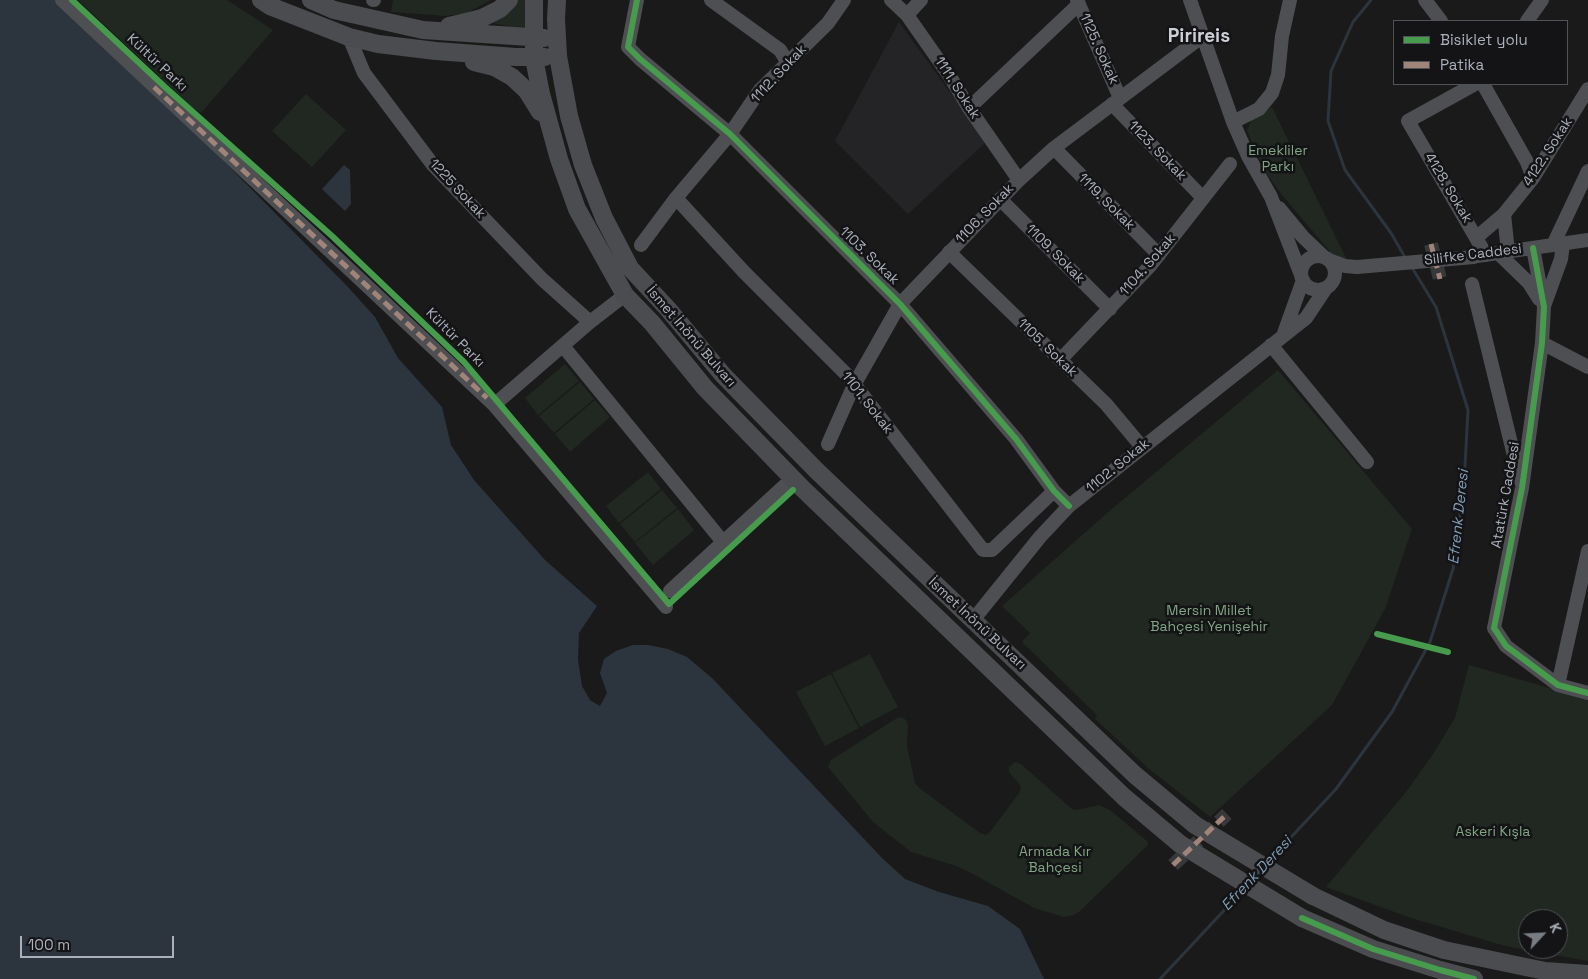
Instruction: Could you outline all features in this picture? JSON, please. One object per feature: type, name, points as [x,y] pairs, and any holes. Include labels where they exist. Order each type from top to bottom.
[{"type":"main road","points":[[261,0],[270,6],[349,37],[378,44],[436,51],[534,58],[558,56]]},
{"type":"main road","points":[[311,0],[334,10],[423,30],[533,38],[557,38],[558,0]]},
{"type":"main road","points":[[423,30],[482,18],[500,9],[509,0]]},
{"type":"main road","points":[[533,38],[534,0]]},
{"type":"main road","name":"İsmet İnönü Bulvarı","points":[[533,38],[534,58],[541,94],[558,159],[577,209],[625,295],[652,323],[705,388],[793,478],[1124,797],[1180,844],[1302,918],[1373,949],[1474,979]]},
{"type":"main road","name":"İsmet İnönü Bulvarı","points":[[557,38],[558,56],[569,116],[584,165],[604,218],[630,268],[668,309],[722,375],[817,471],[1135,775],[1195,825],[1313,896],[1384,930],[1444,950],[1545,971],[1588,974]]},
{"type":"main road","points":[[436,51],[451,58],[494,67],[520,83],[538,108],[558,159]]},
{"type":"main road","points":[[951,632],[973,620]]},
{"type":"street","name":"Kültür Parkı","points":[[62,0],[494,405],[666,607]]},
{"type":"street","name":"1103. Sokak","points":[[637,0],[628,47],[730,134],[900,304],[1016,439],[1054,491],[1069,506]]},
{"type":"street","points":[[711,0],[780,50],[788,62]]},
{"type":"street","name":"1112. Sokak","points":[[641,245],[676,198],[730,134],[760,90],[828,24],[844,0]]},
{"type":"street","name":"1111. Sokak","points":[[891,0],[907,15],[1019,180]]},
{"type":"street","points":[[907,15],[921,0]]},
{"type":"street","points":[[1190,0],[1233,122],[1248,156],[1271,198],[1302,278],[1310,288],[1316,290],[1330,284],[1357,267]]},
{"type":"street","points":[[1233,122],[1259,109],[1272,93],[1278,75],[1282,36],[1290,0]]},
{"type":"street","points":[[1425,0],[1440,20]]},
{"type":"street","points":[[1528,20],[1542,0]]},
{"type":"street","points":[[969,108],[1078,2]]},
{"type":"street","name":"1125. Sokak","points":[[1078,2],[1116,101]]},
{"type":"street","name":"1106. Sokak","points":[[828,444],[854,385],[900,304],[1000,199],[1054,148],[1203,36]]},
{"type":"street","name":"1225 Sokak","points":[[349,37],[364,72],[433,165],[542,279],[590,322]]},
{"type":"street","name":"4128. Sokak","points":[[1473,85],[1408,121],[1477,237],[1492,254]]},
{"type":"street","points":[[1484,85],[1527,162],[1533,178]]},
{"type":"street","name":"4122. Sokak","points":[[1477,237],[1504,214],[1533,178],[1588,88]]},
{"type":"street","name":"1123. Sokak","points":[[1116,101],[1203,198]]},
{"type":"street","name":"1119. Sokak","points":[[1054,148],[1159,255]]},
{"type":"street","name":"1104. Sokak","points":[[1060,360],[1159,255],[1230,164]]},
{"type":"street","name":"Atatürk Caddesi","points":[[1544,307],[1561,259],[1558,244],[1588,171]]},
{"type":"street","name":"1101. Sokak","points":[[676,198],[744,272],[848,376],[983,550],[992,550],[1054,491]]},
{"type":"street","points":[[1271,198],[1303,237],[1327,258],[1336,271],[1330,284]]},
{"type":"street","name":"1109. Sokak","points":[[1000,199],[1110,309]]},
{"type":"street","points":[[1504,214],[1492,254],[1529,283],[1544,307]]},
{"type":"street","name":"Silifke Caddesi","points":[[1357,267],[1492,254],[1588,240]]},
{"type":"street","name":"Atatürk Caddesi","points":[[1533,248],[1544,307],[1542,343],[1522,488],[1494,628],[1506,646],[1558,685],[1588,694]]},
{"type":"street","name":"1105. Sokak","points":[[948,252],[1106,404],[1142,447]]},
{"type":"street","points":[[1284,334],[1302,278],[1303,265],[1310,258],[1314,256],[1327,258],[1344,266],[1357,267]]},
{"type":"street","name":"1102. Sokak","points":[[973,620],[1040,537],[1069,506],[1306,318],[1330,284]]},
{"type":"street","points":[[1472,284],[1522,488]]},
{"type":"street","points":[[494,405],[590,322],[625,295]]},
{"type":"street","points":[[1542,343],[1588,367]]},
{"type":"street","points":[[1271,344],[1367,462]]},
{"type":"street","points":[[563,346],[723,542]]},
{"type":"street","points":[[670,591],[793,478]]},
{"type":"street","points":[[1558,685],[1588,551]]},
{"type":"shaded area","points":[[0,0],[56,0],[206,143],[347,286],[375,317],[398,358],[442,407],[451,445],[474,480],[545,560],[597,606],[579,633],[578,660],[582,686],[590,700],[600,706],[607,693],[600,673],[604,659],[616,651],[633,645],[648,645],[668,649],[687,657],[712,678],[883,859],[905,879],[939,892],[988,906],[1020,929],[1044,979],[0,979]]},
{"type":"shaded area","points":[[899,22],[986,142],[908,214],[835,141]]},
{"type":"shaded area","points":[[344,165],[350,170],[351,204],[345,211],[322,189]]},
{"type":"green space","points":[[78,0],[227,0],[273,30],[201,113],[193,108]]},
{"type":"green space","points":[[393,0],[491,0],[467,13],[446,16],[391,12]]},
{"type":"green space","points":[[514,0],[526,0],[525,30],[484,21]]},
{"type":"green space","points":[[306,94],[346,130],[312,167],[272,131]]},
{"type":"green space","name":"Emekliler Parkı","points":[[1272,107],[1347,260],[1332,254],[1282,195],[1264,170],[1247,131],[1251,120]]},
{"type":"green space","points":[[565,364],[579,381],[538,415],[525,398]]},
{"type":"green space","name":"Mersin Millet Bahçesi Yenişehir","points":[[1278,370],[1412,529],[1385,609],[1332,705],[1210,817],[1148,768],[1095,719],[1097,715],[1022,642],[1030,633],[1002,606],[1107,513]]},
{"type":"green space","points":[[580,382],[594,399],[554,433],[539,416]]},
{"type":"green space","points":[[595,400],[610,417],[570,452],[555,434]]},
{"type":"green space","points":[[648,472],[661,489],[619,523],[606,506]]},
{"type":"green space","points":[[662,490],[677,508],[635,542],[620,524]]},
{"type":"green space","points":[[678,509],[694,530],[653,565],[635,543]]},
{"type":"green space","points":[[870,654],[898,707],[860,727],[832,673]]},
{"type":"green space","name":"Askeri Kışla","points":[[1469,665],[1588,699],[1588,961],[1568,957],[1568,909],[1518,909],[1518,948],[1408,917],[1326,887],[1406,792],[1433,754],[1455,718]]},
{"type":"green space","points":[[831,674],[859,728],[825,746],[796,692]]},
{"type":"green space","name":"Armada Kır Bahçesi","points":[[902,717],[908,725],[907,746],[915,783],[980,833],[986,835],[990,832],[1019,793],[1021,788],[1009,772],[1009,767],[1015,762],[1021,764],[1072,809],[1077,810],[1099,805],[1110,810],[1147,841],[1148,845],[1080,911],[1074,915],[1064,917],[1034,908],[956,866],[911,852],[873,822],[828,767],[831,760],[897,718]]},
{"type":"waterway","name":"Efrenk Deresi","points":[[1371,0],[1353,22],[1331,71],[1328,121],[1345,170],[1391,233],[1406,259]]},
{"type":"waterway","name":"Efrenk Deresi","points":[[1268,862],[1336,789],[1392,712],[1430,642],[1453,569],[1464,484],[1468,410],[1436,307],[1411,266]]},
{"type":"waterway","name":"Efrenk Deresi","points":[[1251,880],[1261,870]]},
{"type":"waterway","name":"Efrenk Deresi","points":[[1160,979],[1244,889]]},
{"type":"tunnel","points":[[1431,244],[1440,279]]},
{"type":"tunnel","points":[[1173,865],[1227,814]]},
{"type":"marked path","points":[[154,87],[487,398]]},
{"type":"marked path","points":[[1431,244],[1440,279]]},
{"type":"marked path","points":[[1173,865],[1227,814]]},
{"type":"cycle path","points":[[72,0],[165,87],[332,236],[464,362],[669,604],[793,490]]},
{"type":"cycle path","points":[[637,0],[628,47],[730,134],[900,304],[1016,439],[1054,491],[1069,506]]},
{"type":"cycle path","points":[[1533,248],[1544,307],[1542,343],[1522,488],[1494,628],[1506,646],[1558,685],[1588,693]]},
{"type":"cycle path","points":[[1377,634],[1448,652]]},
{"type":"cycle path","points":[[1302,918],[1373,949],[1474,979]]},
{"type":"district","name":"Pirireis","points":[[1199,37]]}]
